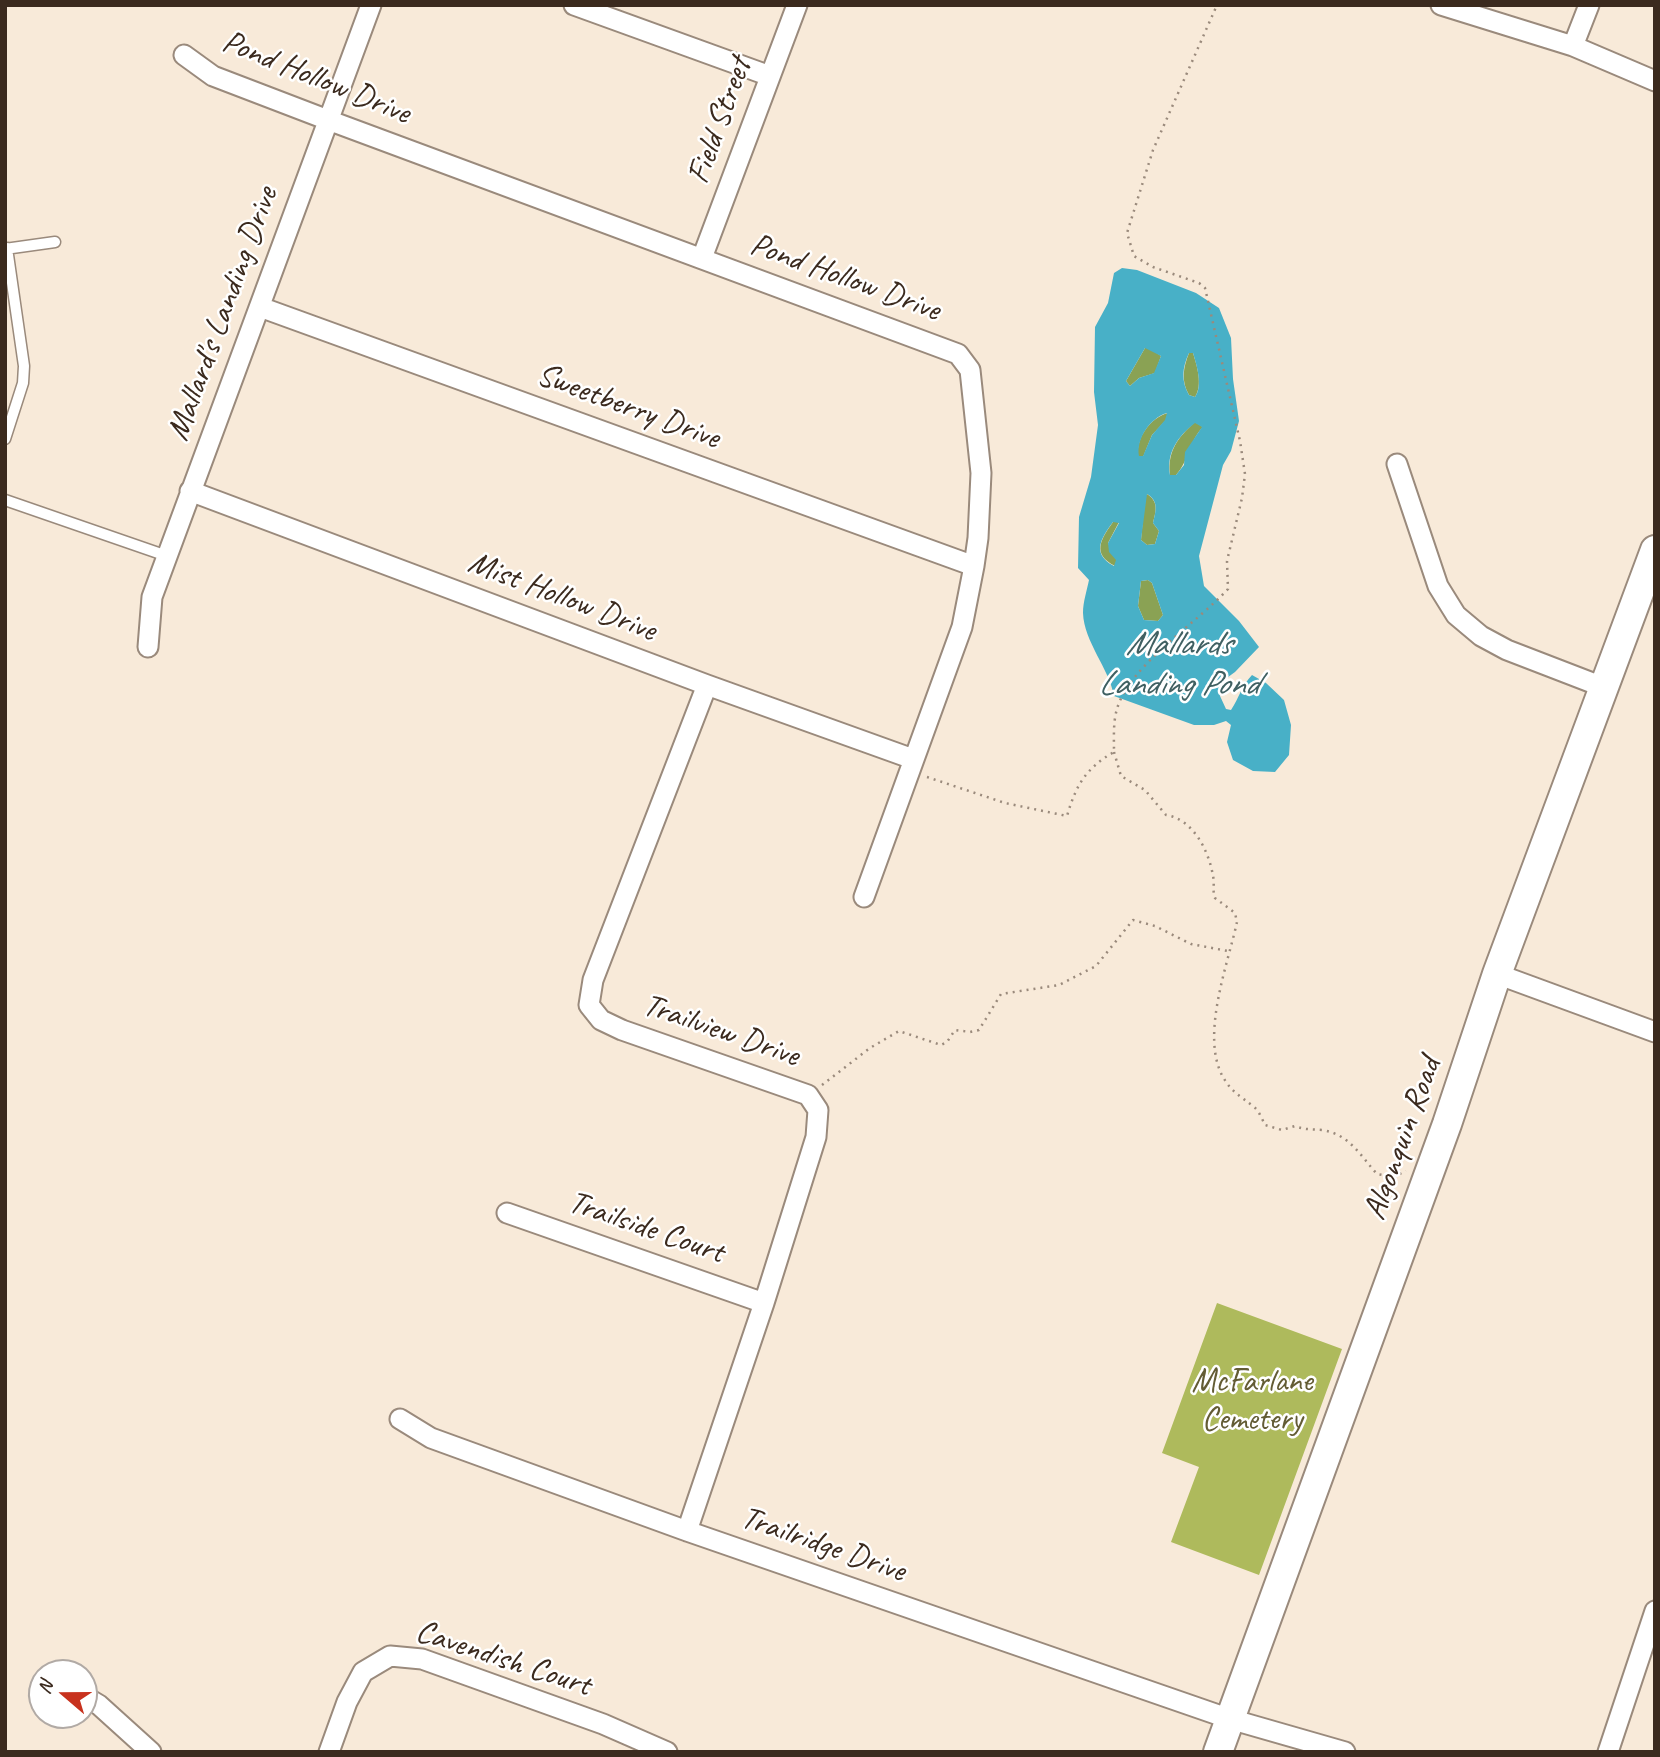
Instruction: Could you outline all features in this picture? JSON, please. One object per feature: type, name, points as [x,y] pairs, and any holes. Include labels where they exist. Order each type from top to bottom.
[{"type":"street","name":"Mallard's Landing Drive","points":[[148,647],[152,597],[371,5]]},
{"type":"street","points":[[574,5],[769,76]]},
{"type":"street","name":"Field Street","points":[[702,258],[797,5]]},
{"type":"street","points":[[1441,5],[1573,46],[1655,81]]},
{"type":"street","points":[[1573,46],[1589,5]]},
{"type":"street","name":"Pond Hollow Drive","points":[[184,55],[213,76],[958,354],[970,370],[981,473],[974,566],[962,627],[864,897]]},
{"type":"street","name":"Sweetberry Drive","points":[[260,307],[974,566]]},
{"type":"street","points":[[1397,464],[1438,586],[1456,615],[1481,636],[1507,650],[1603,687]]},
{"type":"street","name":"Mist Hollow Drive","points":[[190,491],[707,685],[911,765]]},
{"type":"street","name":"Algonquin Road","points":[[1218,1752],[1434,1158],[1497,974],[1655,550]]},
{"type":"street","name":"Trailview Drive","points":[[687,1531],[764,1303],[816,1137],[818,1110],[808,1095],[622,1030],[601,1020],[589,1005],[593,980],[707,685]]},
{"type":"street","points":[[1497,974],[1655,1032]]},
{"type":"street","name":"Trailside Court","points":[[507,1213],[764,1303]]},
{"type":"street","name":"Trailridge Drive","points":[[400,1419],[431,1438],[687,1531],[1230,1719],[1345,1752]]},
{"type":"street","points":[[1608,1752],[1655,1611]]},
{"type":"street","name":"Cavendish Court","points":[[328,1752],[347,1702],[363,1672],[390,1656],[422,1659],[603,1724],[667,1752]]},
{"type":"street","points":[[98,1704],[151,1752]]},
{"type":"lane","points":[[5,439],[23,383],[24,366],[6,248],[55,242]]},
{"type":"lane","points":[[5,500],[167,556]]},
{"type":"path","points":[[1217,5],[1153,150],[1127,233],[1134,256],[1153,267],[1199,283],[1205,288],[1240,441],[1245,474],[1242,498],[1227,561],[1228,589],[1136,674],[1117,708],[1114,752],[1121,776],[1145,790],[1166,815],[1175,816],[1192,827],[1213,872],[1214,898],[1235,914],[1237,922],[1220,990],[1214,1039],[1221,1074],[1235,1095],[1256,1108],[1265,1125],[1282,1130],[1295,1126],[1307,1131],[1322,1130],[1344,1137],[1377,1174],[1393,1177],[1434,1158]]},
{"type":"path","points":[[911,765],[1004,803],[1067,816],[1082,778],[1097,762],[1114,752]]},
{"type":"path","points":[[808,1095],[870,1048],[899,1031],[941,1045],[947,1042],[955,1030],[979,1030],[1001,994],[1059,985],[1096,966],[1133,920],[1155,926],[1191,944],[1229,951]]},
{"type":"green space","points":[[1145,348],[1150,348],[1161,356],[1155,373],[1139,378],[1130,386],[1126,381]]},
{"type":"green space","points":[[1189,353],[1193,353],[1198,375],[1199,387],[1195,397],[1189,395],[1184,380]]},
{"type":"green space","points":[[1168,413],[1166,420],[1152,435],[1143,457],[1138,456],[1139,442],[1150,424]]},
{"type":"green space","points":[[1195,422],[1203,427],[1184,464],[1176,475],[1170,475],[1172,452]]},
{"type":"green space","points":[[1147,494],[1155,504],[1153,523],[1159,531],[1155,544],[1147,545],[1141,540]]},
{"type":"green space","points":[[1113,522],[1119,522],[1108,543],[1117,560],[1115,566],[1103,556],[1100,546]]},
{"type":"green space","points":[[1148,580],[1152,583],[1163,615],[1158,621],[1144,620],[1138,606],[1141,581]]},
{"type":"green space","name":"McFarlane Cemetery","points":[[1217,1303],[1342,1349],[1259,1575],[1171,1542],[1199,1467],[1162,1453]]},
{"type":"water","name":"Mallards Landing Pond","points":[[1122,268],[1137,270],[1196,293],[1219,308],[1231,338],[1239,421],[1231,451],[1223,465],[1199,556],[1204,586],[1239,621],[1259,647],[1224,680],[1220,696],[1226,709],[1231,710],[1252,675],[1266,683],[1284,700],[1291,725],[1289,755],[1275,772],[1253,771],[1233,760],[1227,742],[1231,725],[1226,721],[1214,725],[1194,725],[1114,696],[1084,624],[1084,600],[1089,580],[1078,568],[1079,517],[1091,477],[1098,425],[1094,392],[1095,327],[1108,303],[1114,273]],"holes":[[[1145,348],[1161,356],[1154,373],[1139,378],[1130,386],[1126,381]],[[1189,353],[1193,353],[1199,382],[1195,397],[1189,395],[1185,385],[1185,364]],[[1167,413],[1165,420],[1152,435],[1143,456],[1139,456],[1142,436],[1155,419]],[[1195,423],[1202,427],[1185,452],[1184,465],[1176,475],[1170,475],[1172,452],[1183,434]],[[1147,494],[1155,503],[1153,523],[1159,531],[1155,544],[1147,545],[1141,540]],[[1113,522],[1119,523],[1108,543],[1109,552],[1116,560],[1114,566],[1100,551],[1105,534]],[[1148,580],[1152,583],[1163,615],[1158,621],[1144,620],[1138,606],[1141,581]]]}]
